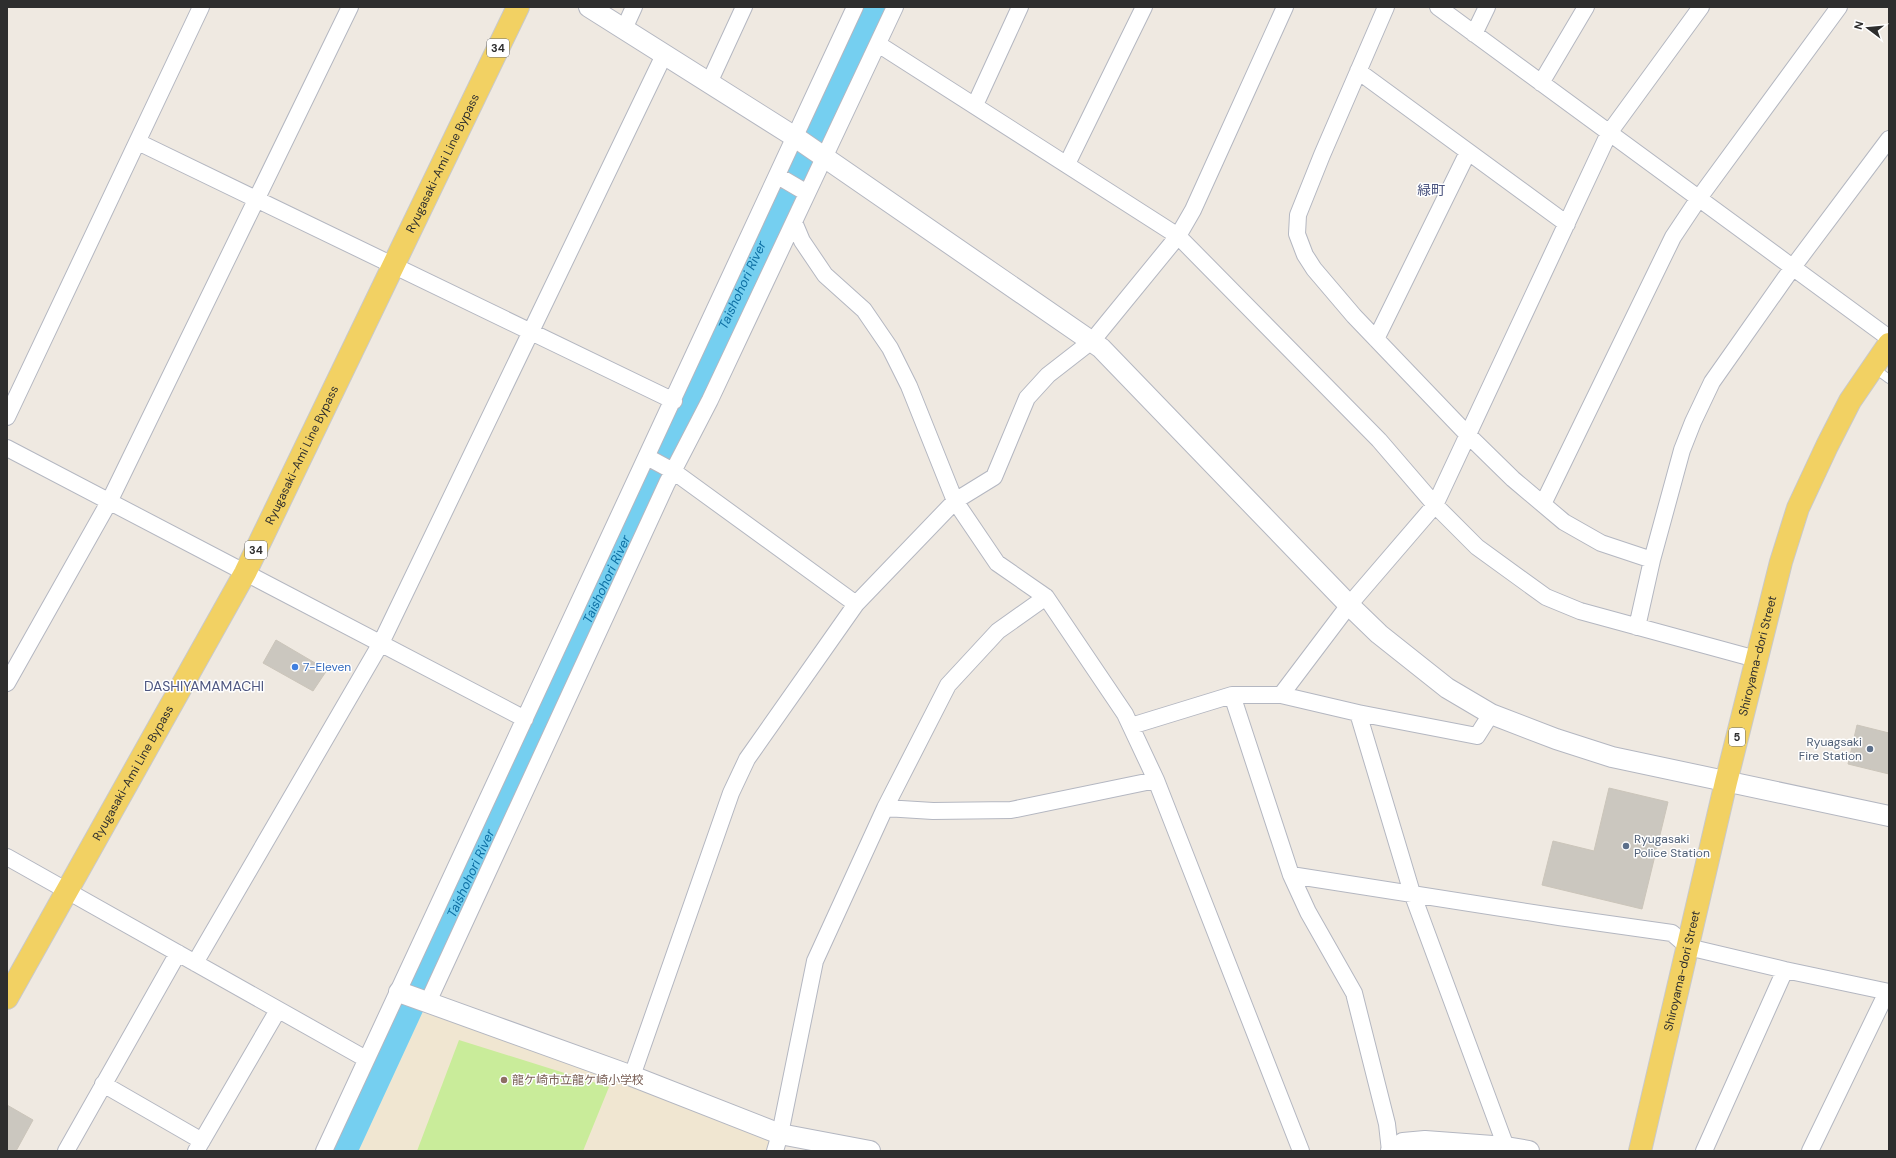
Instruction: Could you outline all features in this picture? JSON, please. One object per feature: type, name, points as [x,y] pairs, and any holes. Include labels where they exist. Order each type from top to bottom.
[{"type":"main road","name":"Ryugasaki-Ami Line Bypass","points":[[7,998],[245,573],[518,7]]},
{"type":"main road","name":"Shiroyama-dori Street","points":[[1640,1151],[1726,782],[1780,562],[1798,508],[1850,401],[1881,373],[1889,344]]},
{"type":"street","points":[[7,417],[201,7]]},
{"type":"street","points":[[7,683],[109,502],[350,7]]},
{"type":"street","points":[[589,7],[795,137],[1091,342],[1106,354],[1349,605],[1379,634],[1447,688],[1491,714],[1556,739],[1612,757],[1889,816]]},
{"type":"street","points":[[624,29],[634,7]]},
{"type":"street","points":[[709,83],[744,7]]},
{"type":"street","points":[[324,1151],[525,719],[650,459],[674,401],[855,7]]},
{"type":"street","points":[[428,1002],[671,470],[710,400],[794,222],[805,192],[825,158],[895,7]]},
{"type":"street","points":[[975,105],[1020,7]]},
{"type":"street","points":[[1067,164],[1144,7]]},
{"type":"street","points":[[632,1076],[732,793],[747,759],[856,604],[955,501],[994,477],[1027,398],[1048,375],[1091,342],[1178,236],[1193,210],[1285,7]]},
{"type":"street","points":[[1386,7],[1298,215],[1297,234],[1305,255],[1314,269],[1376,339],[1468,435],[1543,504],[1564,522],[1601,543],[1652,560]]},
{"type":"street","points":[[1438,7],[1889,338]]},
{"type":"street","points":[[1474,34],[1487,7]]},
{"type":"street","points":[[1541,83],[1586,7]]},
{"type":"street","points":[[1281,695],[1349,605],[1435,505],[1609,133],[1701,7]]},
{"type":"street","points":[[1543,504],[1673,237],[1699,198],[1839,7]]},
{"type":"street","points":[[878,44],[1178,236],[1379,440],[1435,505],[1477,547],[1546,597],[1580,611],[1756,659]]},
{"type":"street","points":[[195,963],[381,642],[664,55]]},
{"type":"street","points":[[1358,71],[1567,224]]},
{"type":"street","points":[[1636,627],[1652,560],[1682,450],[1692,422],[1712,382],[1793,267],[1889,139]]},
{"type":"street","points":[[138,142],[393,267],[674,401]]},
{"type":"street","points":[[1376,339],[1468,152]]},
{"type":"street","points":[[778,176],[805,192]]},
{"type":"street","points":[[794,222],[802,241],[825,275],[864,310],[890,348],[909,386],[955,501],[997,563],[1046,597],[1125,714],[1156,780],[1301,1151]]},
{"type":"street","points":[[7,448],[245,573],[381,642],[525,719]]},
{"type":"street","points":[[650,459],[671,470],[856,604]]},
{"type":"street","points":[[777,1142],[815,961],[885,808],[948,685],[998,631],[1046,597]]},
{"type":"street","points":[[1131,726],[1232,696],[1281,695],[1358,713],[1478,736],[1491,714]]},
{"type":"street","points":[[1232,696],[1291,875],[1308,912],[1354,993],[1388,1124],[1391,1151],[1404,1143],[1425,1141],[1506,1147],[1529,1151]]},
{"type":"street","points":[[1358,713],[1412,893],[1506,1147]]},
{"type":"street","points":[[885,808],[933,812],[1011,810],[1156,780]]},
{"type":"street","points":[[7,857],[366,1059]]},
{"type":"street","points":[[1291,875],[1672,933],[1688,947],[1888,992],[1810,1151]]},
{"type":"street","points":[[66,1151],[178,953]]},
{"type":"street","points":[[1704,1151],[1785,970]]},
{"type":"street","points":[[399,992],[632,1076],[777,1142],[870,1151]]},
{"type":"street","points":[[103,1084],[199,1146],[278,1010]]},
{"type":"shaded area","name":"龍ケ崎市立龍ケ崎小学校","points":[[419,1012],[475,1025],[770,1140],[767,1151],[352,1151]]},
{"type":"green space","points":[[459,1040],[609,1087],[583,1151],[417,1151]]},
{"type":"building","name":"7-Eleven","points":[[276,640],[327,670],[313,691],[263,663]]},
{"type":"building","name":"Ryuagsaki Fire Station","points":[[1857,725],[1889,733],[1889,774],[1848,764]]},
{"type":"building","name":"Ryugasaki Police Station","points":[[1609,788],[1668,802],[1642,909],[1542,885],[1553,841],[1594,851]]},
{"type":"building","points":[[7,1105],[33,1120],[16,1151],[7,1151]]},
{"type":"waterway","name":"Taishohori River","points":[[342,1151],[870,7]]},
{"type":"place","name":"7-Eleven","points":[[295,667]]},
{"type":"place","name":"Ryuagsaki Fire Station","points":[[1870,749]]},
{"type":"place","name":"Ryugasaki Police Station","points":[[1626,846]]},
{"type":"place","name":"龍ケ崎市立龍ケ崎小学校","points":[[504,1080]]},
{"type":"district","name":"緑町","points":[[1431,190]]},
{"type":"district","name":"DASHIYAMAMACHI","points":[[204,686]]}]
